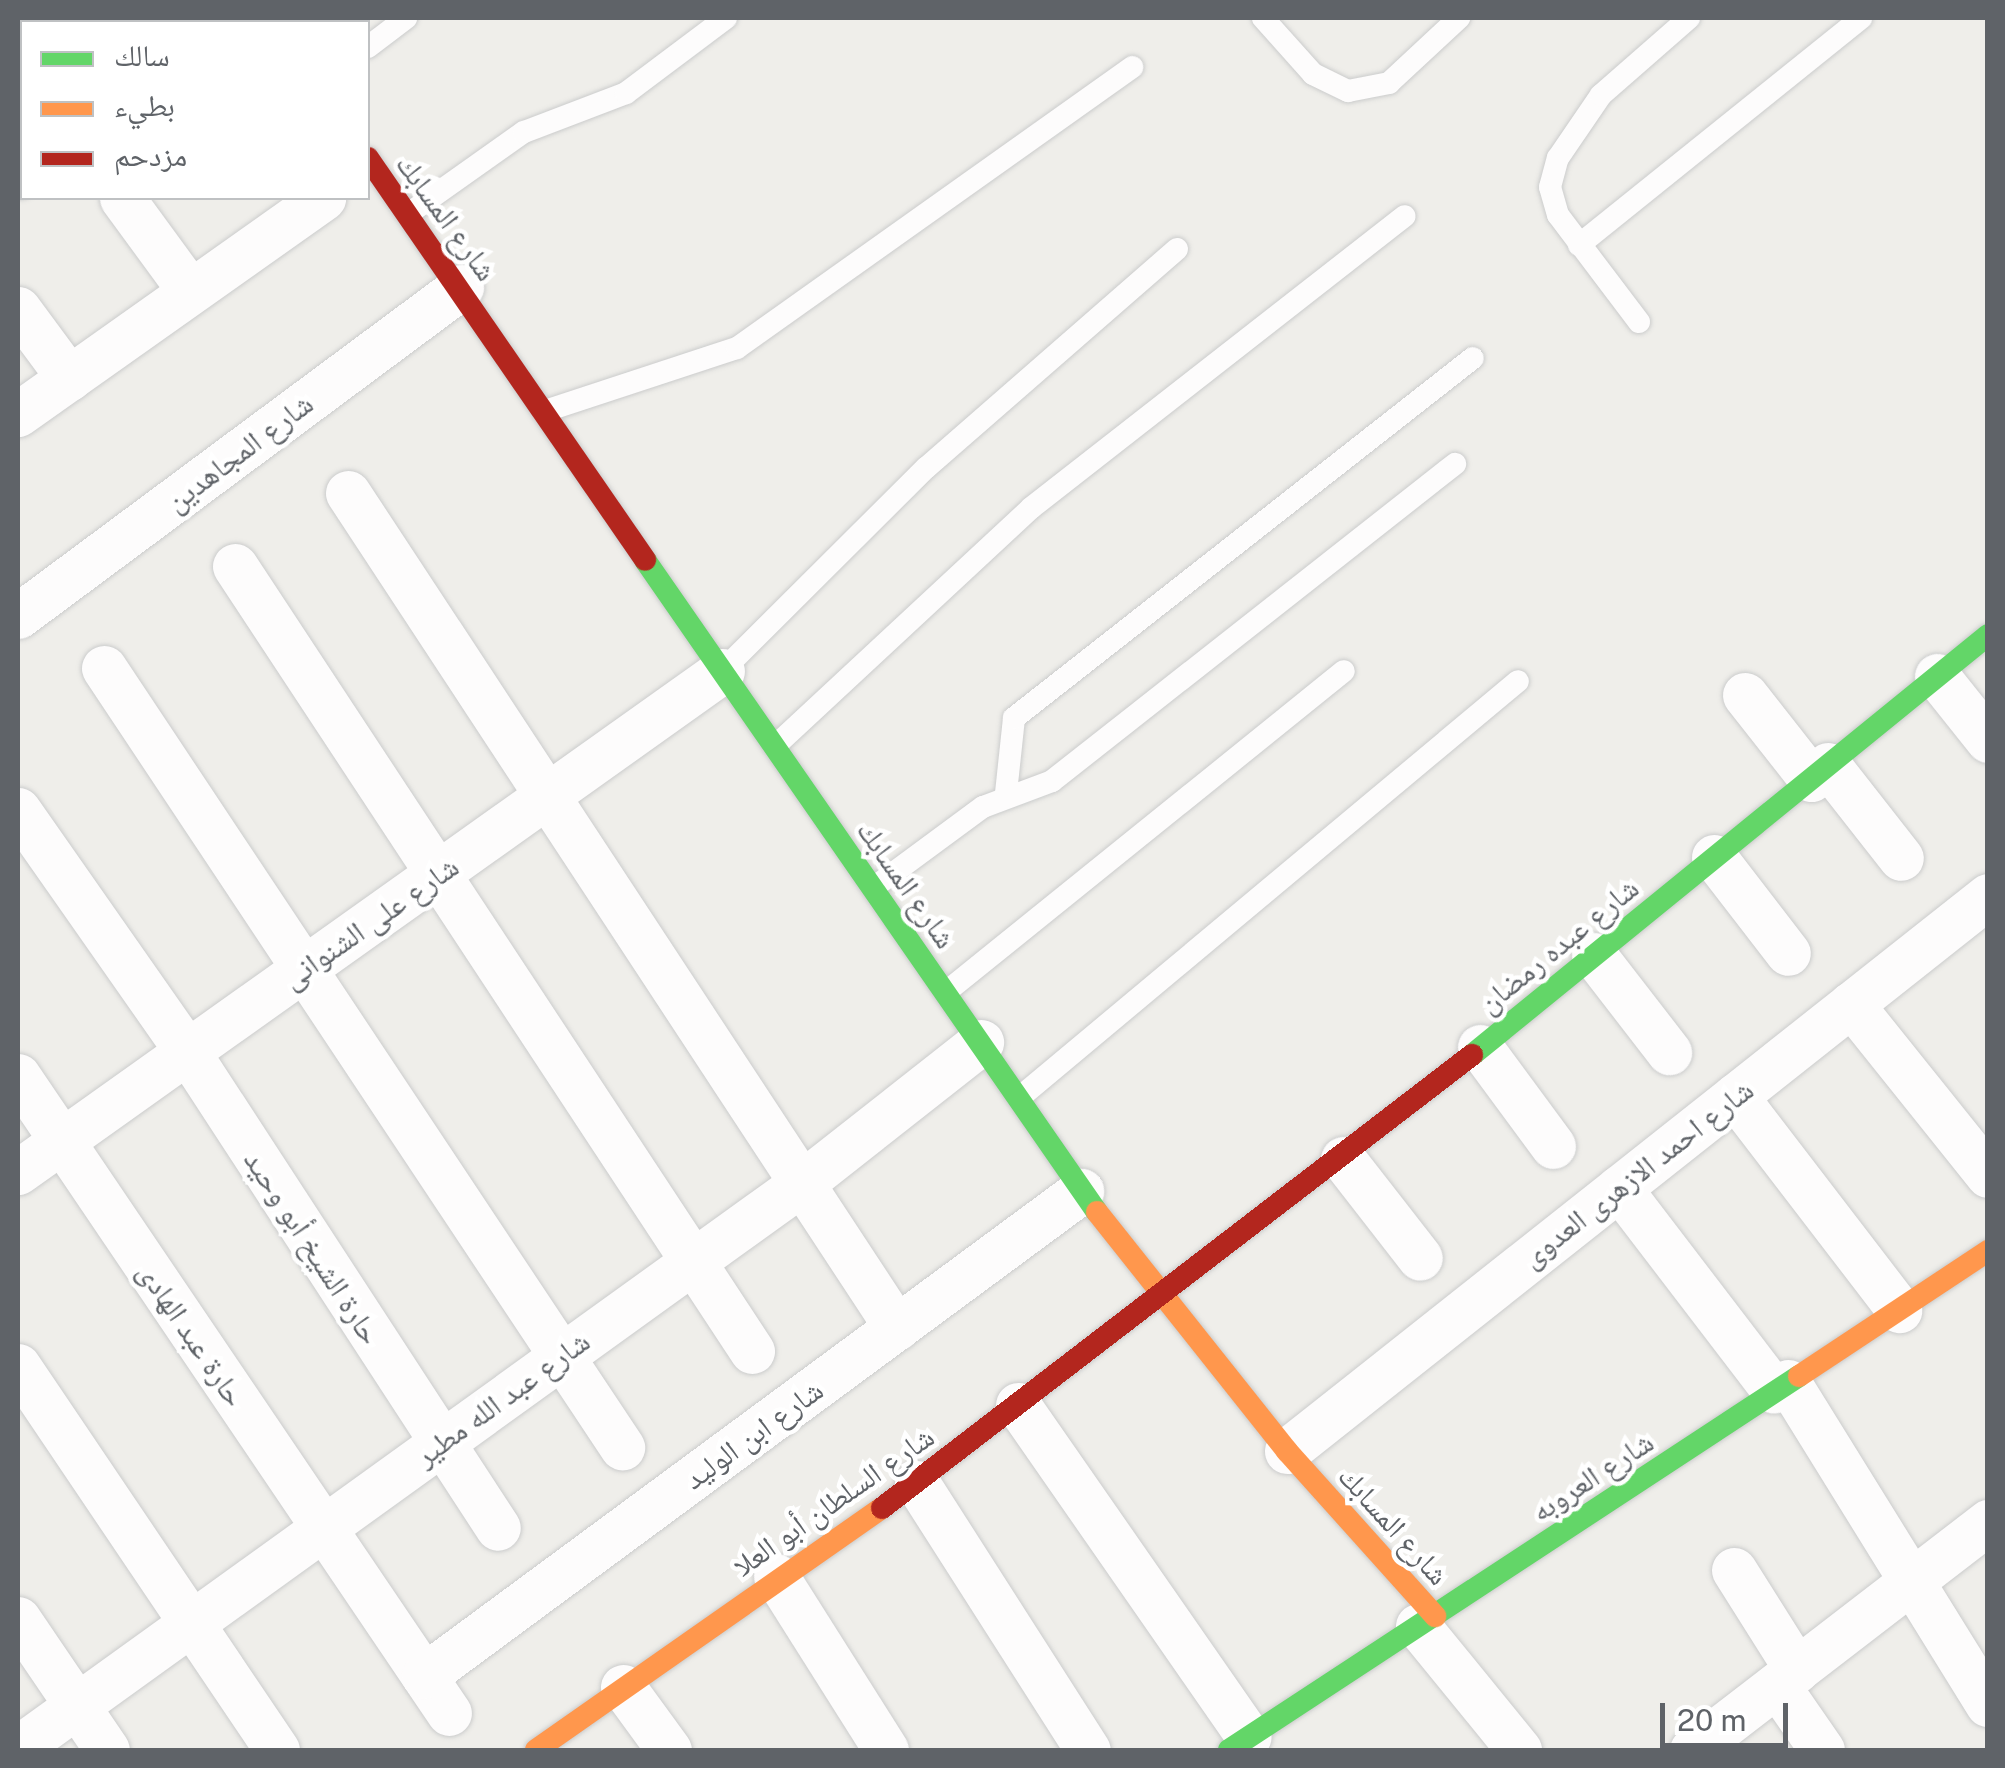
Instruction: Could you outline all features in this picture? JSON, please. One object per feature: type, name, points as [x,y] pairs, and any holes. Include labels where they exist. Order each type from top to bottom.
[{"type":"street","name":"شارع المسابك","points":[[370,163],[461,287],[1081,1191],[1158,1293],[1427,1621]]},
{"type":"street","points":[[123,200],[190,292]]},
{"type":"street","points":[[18,414],[320,200]]},
{"type":"street","name":"شارع المجاهدين","points":[[18,616],[461,287]]},
{"type":"street","points":[[18,309],[69,378]]},
{"type":"street","points":[[348,493],[897,1328]]},
{"type":"street","points":[[236,566],[690,1263],[752,1351]]},
{"type":"street","name":"شارع عبده رمضان","points":[[1158,1293],[1343,1159],[1988,635]]},
{"type":"street","points":[[104,668],[306,966],[557,1359],[622,1447]]},
{"type":"street","name":"شارع على الشنوانى","points":[[18,1172],[722,671]]},
{"type":"street","points":[[1937,676],[1988,740]]},
{"type":"street","points":[[1744,695],[1901,858]]},
{"type":"street","name":"حارة الشيخ أبو وحيد","points":[[18,810],[186,1051],[498,1528]]},
{"type":"street","points":[[1714,857],[1788,953]]},
{"type":"street","name":"شارع احمد الازهرى العدوى","points":[[1287,1451],[1988,896]]},
{"type":"street","points":[[1594,955],[1669,1052]]},
{"type":"street","points":[[1851,1004],[1988,1175]]},
{"type":"street","name":"شارع عبد الله مطير","points":[[18,1748],[802,1182],[981,1042]]},
{"type":"street","points":[[1480,1047],[1553,1146]]},
{"type":"street","name":"حارة عبد الهادى","points":[[18,1076],[450,1712]]},
{"type":"street","points":[[1735,1096],[1899,1310]]},
{"type":"street","points":[[1343,1159],[1420,1258]]},
{"type":"street","points":[[1619,1188],[1781,1387],[1988,1704]]},
{"type":"street","name":"شارع ابن الوليد","points":[[424,1676],[1081,1191]]},
{"type":"street","name":"شارع العروبه","points":[[1262,1740],[1427,1621],[1988,1251]]},
{"type":"street","name":"شارع السلطان أبو العلا","points":[[536,1750],[776,1576],[917,1484],[1158,1293]]},
{"type":"street","points":[[18,1366],[188,1626],[277,1750]]},
{"type":"street","points":[[1018,1405],[1262,1740]]},
{"type":"street","points":[[917,1484],[1088,1750]]},
{"type":"street","points":[[1692,1750],[1988,1522]]},
{"type":"street","points":[[1734,1570],[1822,1750]]},
{"type":"street","points":[[776,1576],[886,1750]]},
{"type":"street","points":[[18,1620],[107,1750]]},
{"type":"street","points":[[1427,1621],[1519,1750]]},
{"type":"street","points":[[623,1687],[669,1750]]},
{"type":"lane","points":[[370,45],[406,18]]},
{"type":"lane","points":[[408,214],[524,132],[626,93],[726,18]]},
{"type":"lane","points":[[1264,18],[1313,74],[1348,91],[1388,83],[1459,18]]},
{"type":"lane","points":[[1639,322],[1579,245],[1550,187],[1558,158],[1601,95],[1689,18]]},
{"type":"lane","points":[[1579,245],[1861,18]]},
{"type":"lane","points":[[545,411],[737,348],[1132,68]]},
{"type":"lane","points":[[775,746],[1031,508],[1405,216]]},
{"type":"lane","points":[[722,671],[926,468],[1177,249]]},
{"type":"lane","points":[[1006,794],[1014,718],[1473,358]]},
{"type":"lane","points":[[873,888],[1006,794],[1052,781],[1455,464]]},
{"type":"lane","points":[[946,992],[1344,671]]},
{"type":"lane","points":[[1019,1098],[1518,681]]},
{"type":"traffic: fast","points":[[645,560],[1097,1212]]},
{"type":"traffic: fast","points":[[1472,1055],[1988,635]]},
{"type":"traffic: fast","points":[[1229,1750],[1799,1376]]},
{"type":"traffic: slow","points":[[1097,1212],[1287,1451],[1435,1616]]},
{"type":"traffic: slow","points":[[1799,1376],[1988,1251]]},
{"type":"traffic: slow","points":[[536,1750],[882,1508]]},
{"type":"traffic: jam","points":[[370,161],[645,560]]},
{"type":"traffic: jam","points":[[882,1508],[1472,1055]]}]
